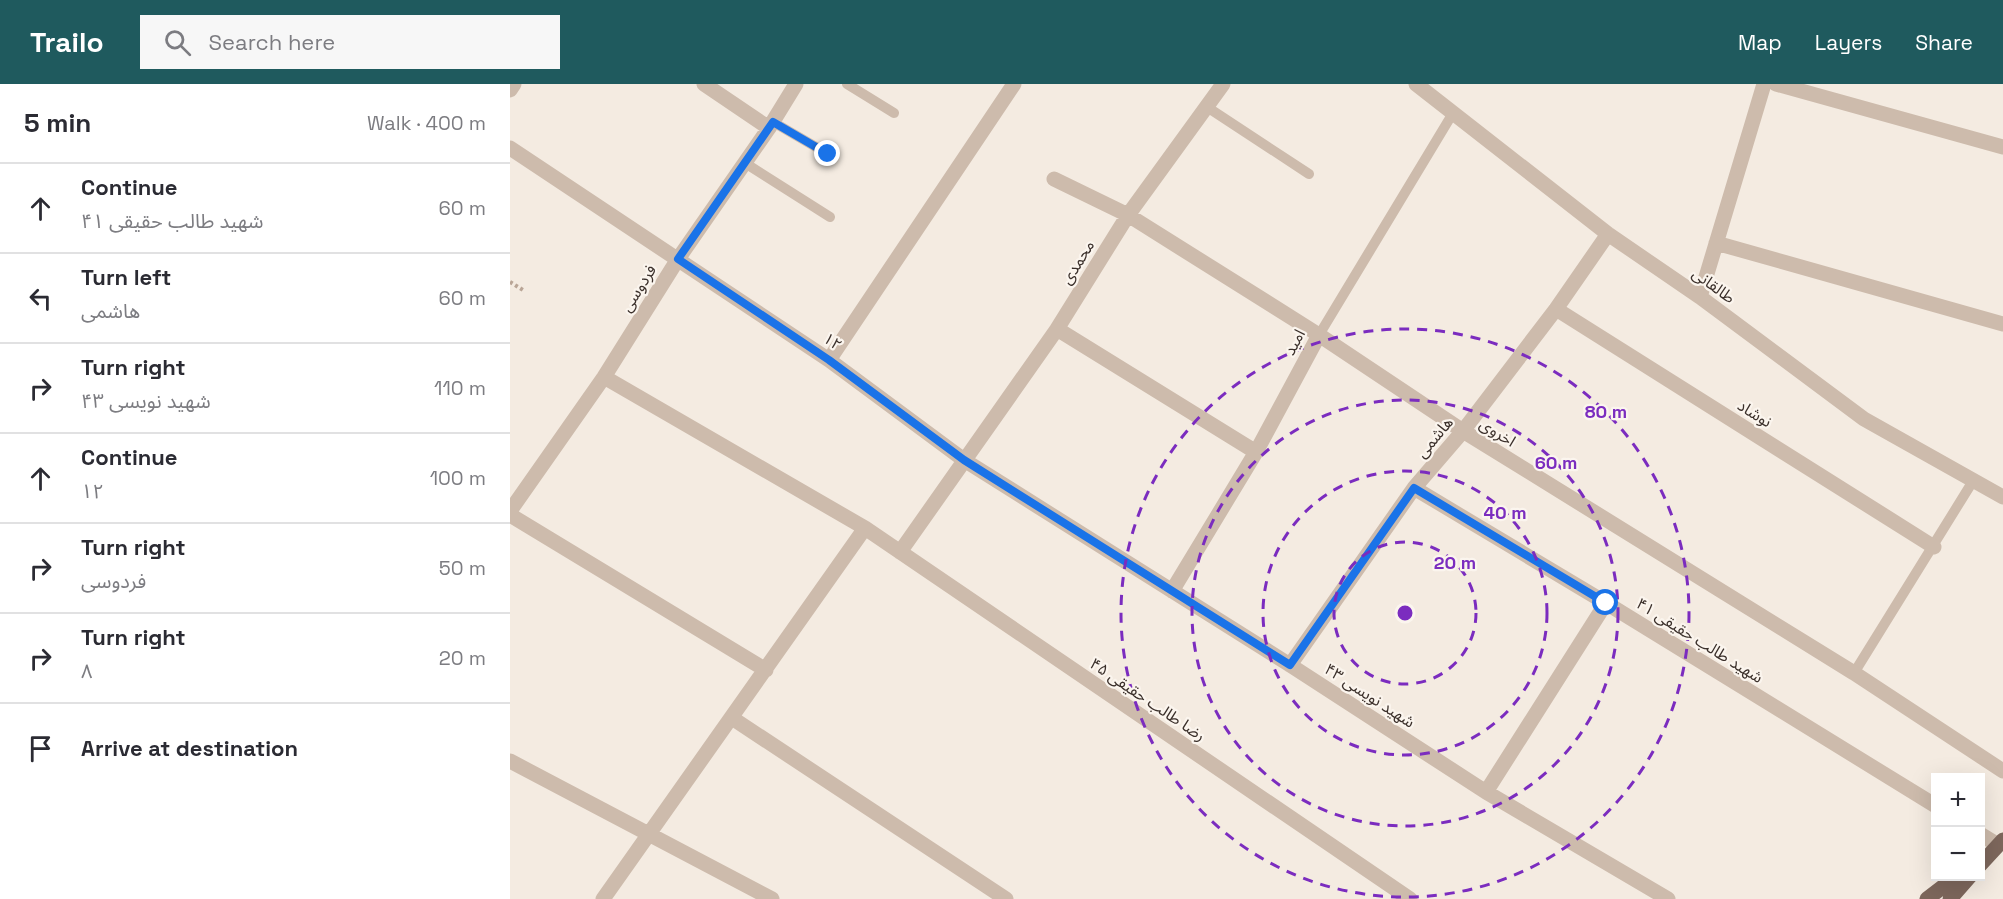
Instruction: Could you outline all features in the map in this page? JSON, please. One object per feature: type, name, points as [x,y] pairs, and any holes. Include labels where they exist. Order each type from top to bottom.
[{"type":"main road","points":[[1985,854],[2001,842]]},
{"type":"main road","points":[[1985,860],[2001,842]]},
{"type":"main road","points":[[1927,899],[1950,881]]},
{"type":"main road","points":[[1950,899],[1966,881]]},
{"type":"street","points":[[510,90],[514,84]]},
{"type":"street","points":[[704,84],[771,125]]},
{"type":"street","name":"فردوسی","points":[[510,513],[604,377],[678,259],[771,125],[796,84]]},
{"type":"street","points":[[829,360],[1014,84]]},
{"type":"street","name":"محمدی","points":[[900,552],[1057,329],[1128,214],[1223,84]]},
{"type":"street","name":"طالقانی","points":[[1416,84],[1608,234],[1700,297],[1864,419],[2003,497]]},
{"type":"street","points":[[1700,297],[1764,84]]},
{"type":"street","points":[[1776,84],[2003,147]]},
{"type":"street","name":"۱۲","points":[[510,148],[829,360],[964,460]]},
{"type":"street","name":"اخروی","points":[[1054,180],[1128,214],[1319,335],[1463,431],[1854,673],[2003,771]]},
{"type":"street","name":"هاشمی","points":[[1290,665],[1414,488],[1463,431],[1556,309],[1608,234]]},
{"type":"street","points":[[1716,243],[2003,324]]},
{"type":"street","name":"نوشاد","points":[[1556,309],[1934,547]]},
{"type":"street","points":[[1057,329],[1256,452]]},
{"type":"street","name":"امید","points":[[1172,591],[1256,452],[1319,335]]},
{"type":"street","name":"۴۵ رضا طالب حقیقی","points":[[604,377],[865,528],[1410,899]]},
{"type":"street","name":"۴۳ شهید نویسی","points":[[964,460],[1290,665],[1486,792],[1668,899]]},
{"type":"street","name":"۴۱ شهید طالب حقیقی","points":[[1414,488],[1606,603],[1931,804]]},
{"type":"street","points":[[510,513],[766,670]]},
{"type":"street","points":[[603,899],[865,528]]},
{"type":"street","points":[[1486,792],[1606,603]]},
{"type":"street","points":[[732,718],[1006,899]]},
{"type":"street","points":[[512,766],[772,899]]},
{"type":"street","points":[[1985,836],[2001,842]]},
{"type":"lane","points":[[847,84],[894,113]]},
{"type":"lane","points":[[1208,107],[1309,174]]},
{"type":"lane","name":"امید","points":[[1319,335],[1453,113]]},
{"type":"lane","points":[[771,125],[828,154]]},
{"type":"lane","points":[[745,163],[830,217]]},
{"type":"lane","points":[[1854,673],[1973,481]]},
{"type":"path","points":[[510,282],[523,290]]},
{"type":"route","points":[[828,154],[773,122],[678,259],[829,360],[964,460],[1290,665],[1414,488],[1606,603]]}]
